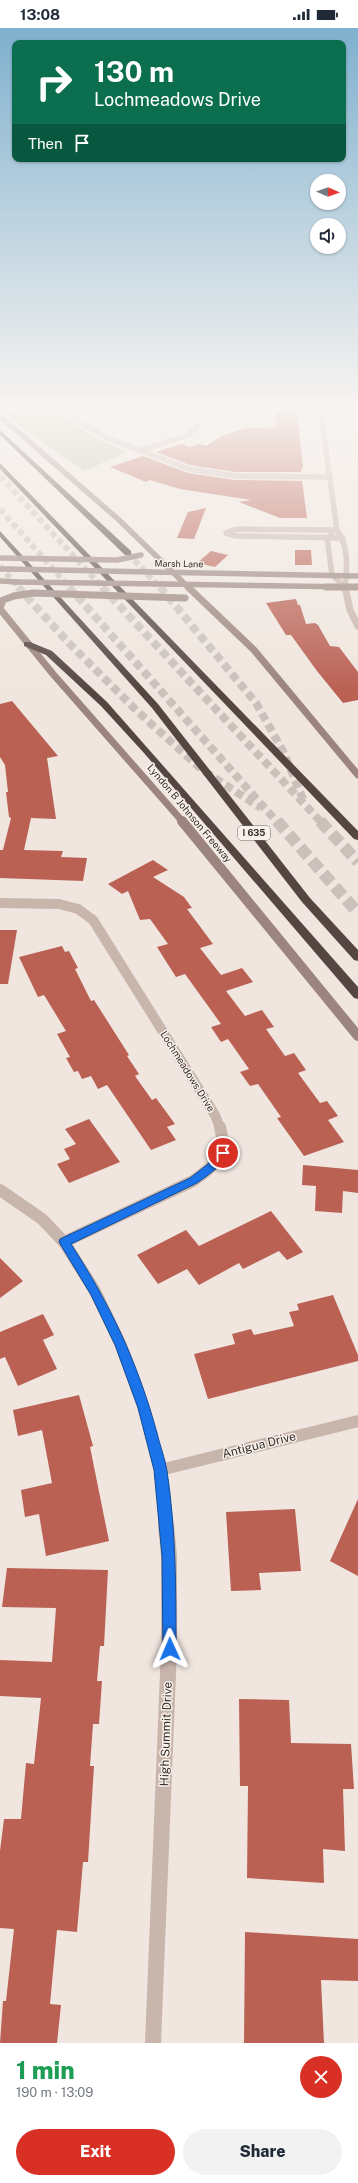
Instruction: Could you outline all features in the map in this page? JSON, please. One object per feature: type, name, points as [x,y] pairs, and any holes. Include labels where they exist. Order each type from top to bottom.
[{"type":"highway","points":[[35,501],[358,837]]},
{"type":"highway","points":[[73,501],[128,553]]},
{"type":"highway","name":"I 635","points":[[0,533],[155,706],[306,900],[358,957]]},
{"type":"highway","points":[[27,644],[49,653],[104,704],[147,751],[358,995]]},
{"type":"main road","points":[[98,501],[254,650],[358,775]]},
{"type":"main road","points":[[0,558],[117,560],[141,555],[147,548]]},
{"type":"main road","name":"Marsh Lane","points":[[0,569],[358,576]]},
{"type":"main road","name":"Marsh Lane","points":[[0,581],[358,587]]},
{"type":"main road","points":[[0,608],[3,600],[14,596],[33,593],[162,596],[185,598],[205,604]]},
{"type":"main road","name":"Lyndon B Johnson Freeway","points":[[0,608],[27,644],[179,818],[298,960],[358,1036]]},
{"type":"street","points":[[333,501],[337,530],[343,538],[348,570],[345,587],[350,610],[358,626]]},
{"type":"street","points":[[337,530],[236,529],[226,533],[236,536],[343,538]]},
{"type":"street","points":[[327,538],[337,530]]},
{"type":"street","points":[[327,538],[332,575],[345,587]]},
{"type":"street","name":"Lochmeadows Drive","points":[[0,902],[60,904],[78,909],[93,920],[215,1115],[223,1133],[223,1153],[212,1167],[193,1181],[64,1242]]},
{"type":"street","name":"High Summit Drive","points":[[0,1190],[42,1219],[64,1242],[95,1291],[121,1345],[144,1408],[160,1470],[169,1556],[170,1649],[153,2043]]},
{"type":"street","name":"Antigua Drive","points":[[160,1470],[358,1421]]},
{"type":"building","points":[[305,501],[307,518],[280,518],[239,502]]},
{"type":"building","points":[[206,508],[194,539],[177,538],[188,512]]},
{"type":"building","points":[[295,550],[311,550],[312,565],[295,565]]},
{"type":"building","points":[[211,551],[228,555],[215,567],[197,563]]},
{"type":"building","points":[[296,599],[298,605],[300,605],[306,624],[315,623],[318,625],[330,646],[339,647],[358,672],[358,700],[343,703],[317,671],[291,635],[286,635],[266,603]]},
{"type":"building","points":[[12,701],[58,756],[47,758],[56,819],[31,818],[24,850],[63,851],[61,857],[87,858],[83,881],[0,878],[0,850],[3,850],[11,818],[9,817],[6,792],[8,792],[5,765],[0,757],[0,704]]},
{"type":"building","points":[[153,860],[168,870],[153,877],[184,897],[192,908],[187,909],[213,944],[200,948],[221,975],[242,968],[253,982],[226,991],[245,1016],[262,1010],[274,1027],[266,1029],[285,1056],[294,1053],[306,1070],[298,1073],[320,1103],[327,1101],[338,1116],[328,1120],[344,1142],[304,1156],[277,1118],[281,1117],[258,1084],[250,1086],[240,1072],[249,1069],[228,1039],[221,1042],[211,1027],[221,1024],[185,974],[176,977],[157,947],[168,944],[150,919],[140,920],[128,891],[122,894],[108,884]]},
{"type":"building","points":[[0,930],[17,930],[8,984],[0,984]]},
{"type":"building","points":[[62,946],[65,952],[69,951],[78,968],[75,969],[91,1001],[94,1000],[129,1055],[127,1056],[139,1074],[135,1076],[152,1100],[156,1098],[175,1124],[167,1127],[176,1140],[151,1150],[107,1085],[98,1089],[91,1076],[82,1079],[78,1071],[74,1072],[66,1058],[70,1057],[57,1034],[66,1031],[44,995],[38,997],[19,957]]},
{"type":"building","points":[[89,1119],[120,1162],[69,1183],[57,1164],[70,1159],[64,1149],[76,1144],[65,1129]]},
{"type":"building","points":[[303,1165],[358,1170],[358,1193],[343,1191],[342,1213],[315,1211],[316,1186],[302,1185]]},
{"type":"building","points":[[271,1211],[303,1252],[287,1260],[279,1251],[243,1269],[239,1263],[199,1285],[187,1269],[158,1284],[137,1255],[186,1230],[199,1246]]},
{"type":"building","points":[[0,1258],[23,1281],[0,1298]]},
{"type":"building","points":[[333,1295],[358,1355],[358,1361],[208,1399],[194,1354],[235,1344],[232,1334],[251,1329],[254,1335],[294,1326],[289,1312],[299,1310],[297,1304]]},
{"type":"building","points":[[43,1314],[54,1335],[43,1340],[57,1369],[18,1386],[5,1357],[0,1359],[0,1332]]},
{"type":"building","points":[[79,1395],[93,1446],[90,1447],[109,1541],[46,1556],[39,1514],[25,1517],[21,1490],[52,1483],[42,1430],[18,1436],[13,1410]]},
{"type":"building","points":[[358,1499],[358,1576],[330,1561]]},
{"type":"building","points":[[295,1509],[301,1571],[259,1573],[261,1590],[231,1591],[226,1512]]},
{"type":"building","points":[[7,1568],[108,1570],[104,1646],[100,1646],[97,1681],[102,1681],[99,1724],[93,1724],[90,1766],[94,1766],[88,1862],[83,1862],[77,1932],[57,1930],[50,2004],[61,2005],[57,2043],[0,2043],[3,2001],[6,2001],[14,1929],[0,1928],[0,1851],[4,1819],[21,1819],[26,1763],[34,1764],[41,1698],[0,1696],[0,1660],[52,1662],[56,1608],[2,1607]]},
{"type":"building","points":[[239,1699],[289,1700],[291,1743],[351,1744],[354,1789],[343,1789],[345,1851],[323,1849],[324,1883],[247,1878],[248,1786],[240,1786]]},
{"type":"building","points":[[245,1932],[358,1939],[358,1981],[321,1980],[324,2043],[244,2043]]},
{"type":"tunnel","points":[[23,501],[103,588]]},
{"type":"tunnel","points":[[0,509],[70,588]]},
{"type":"tunnel","points":[[128,553],[160,588]]},
{"type":"tunnel","points":[[0,566],[19,588]]},
{"type":"tunnel","points":[[18,587],[67,641],[137,711],[201,769],[261,808]]},
{"type":"tunnel","points":[[69,587],[277,822]]},
{"type":"tunnel","points":[[102,587],[321,822]]},
{"type":"tunnel","points":[[160,587],[256,703],[283,751],[303,799]]},
{"type":"tunnel","points":[[277,821],[358,913]]},
{"type":"tunnel","points":[[320,821],[358,862]]},
{"type":"route","points":[[170,1649],[169,1556],[160,1470],[144,1408],[121,1345],[95,1291],[64,1242],[193,1181],[212,1167],[223,1153]]}]
